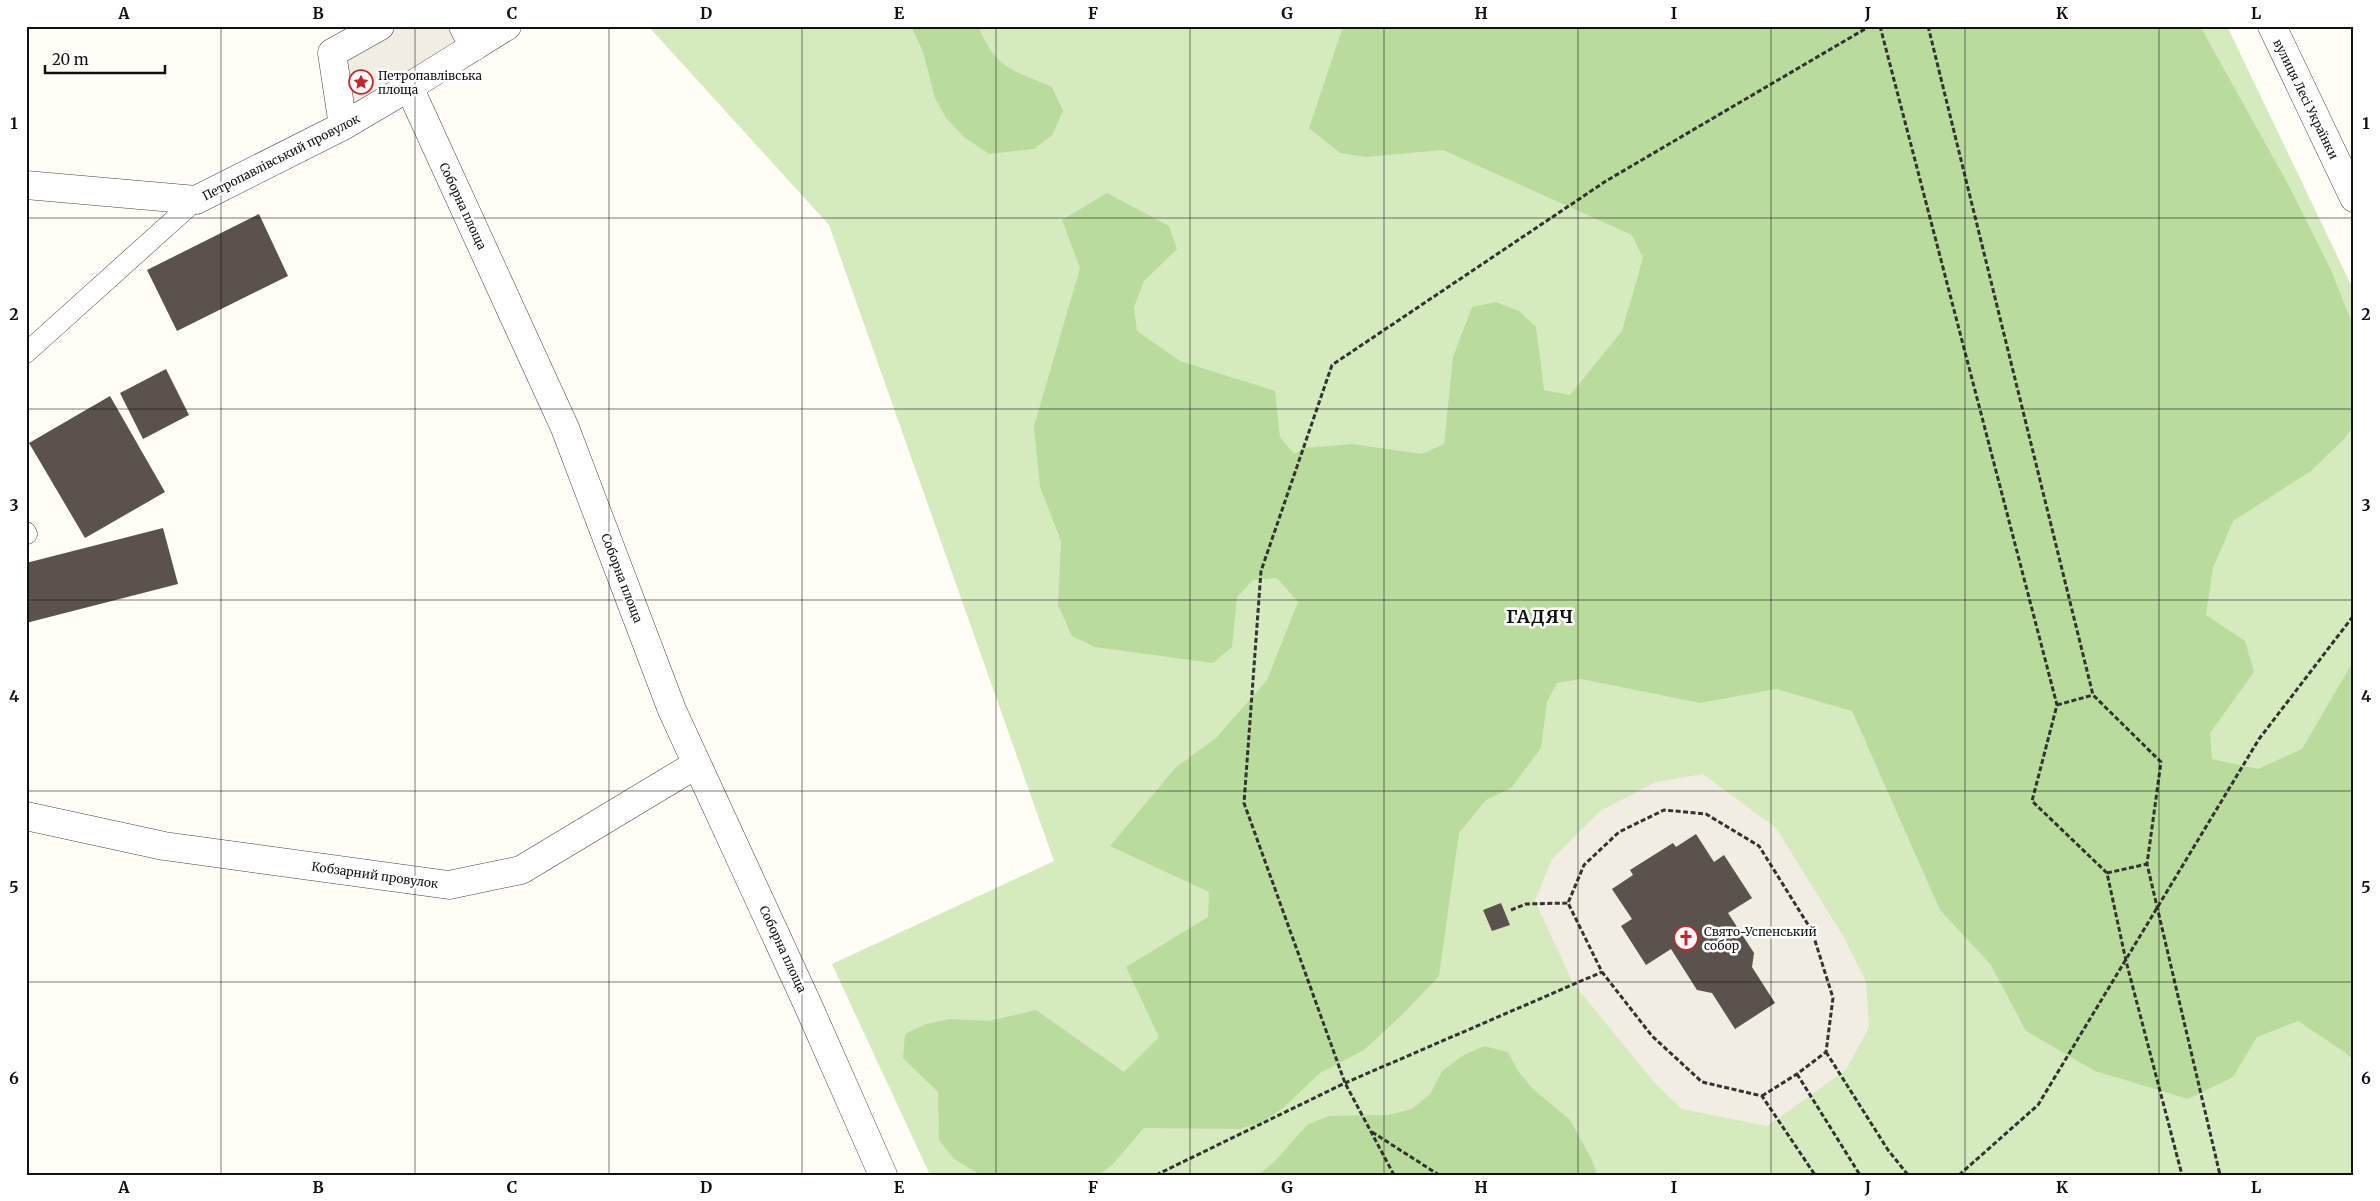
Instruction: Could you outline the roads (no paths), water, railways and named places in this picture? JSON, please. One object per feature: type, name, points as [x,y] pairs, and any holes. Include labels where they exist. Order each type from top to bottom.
[{"type":"street","points":[[343,126],[332,53],[380,26]]},
{"type":"street","points":[[409,87],[469,37],[507,26]]},
{"type":"street","name":"вулиця Лесі Українки","points":[[2272,26],[2354,198]]},
{"type":"street","name":"Петропавлівський провулок","points":[[26,184],[196,200],[343,126],[409,87]]},
{"type":"street","name":"Соборна площа","points":[[409,87],[565,428],[672,710],[808,1002],[883,1175]]},
{"type":"street","name":"Кобзарний провулок","points":[[26,816],[164,846],[449,885],[521,870],[697,764]]},
{"type":"lane","points":[[26,353],[196,200]]},
{"type":"place","name":"Петропавлівська площа","points":[[361,82]]},
{"type":"place","name":"Свято-Успенський собор","points":[[1686,938]]},
{"type":"district","name":"ГАДЯЧ","points":[[1540,616]]}]
